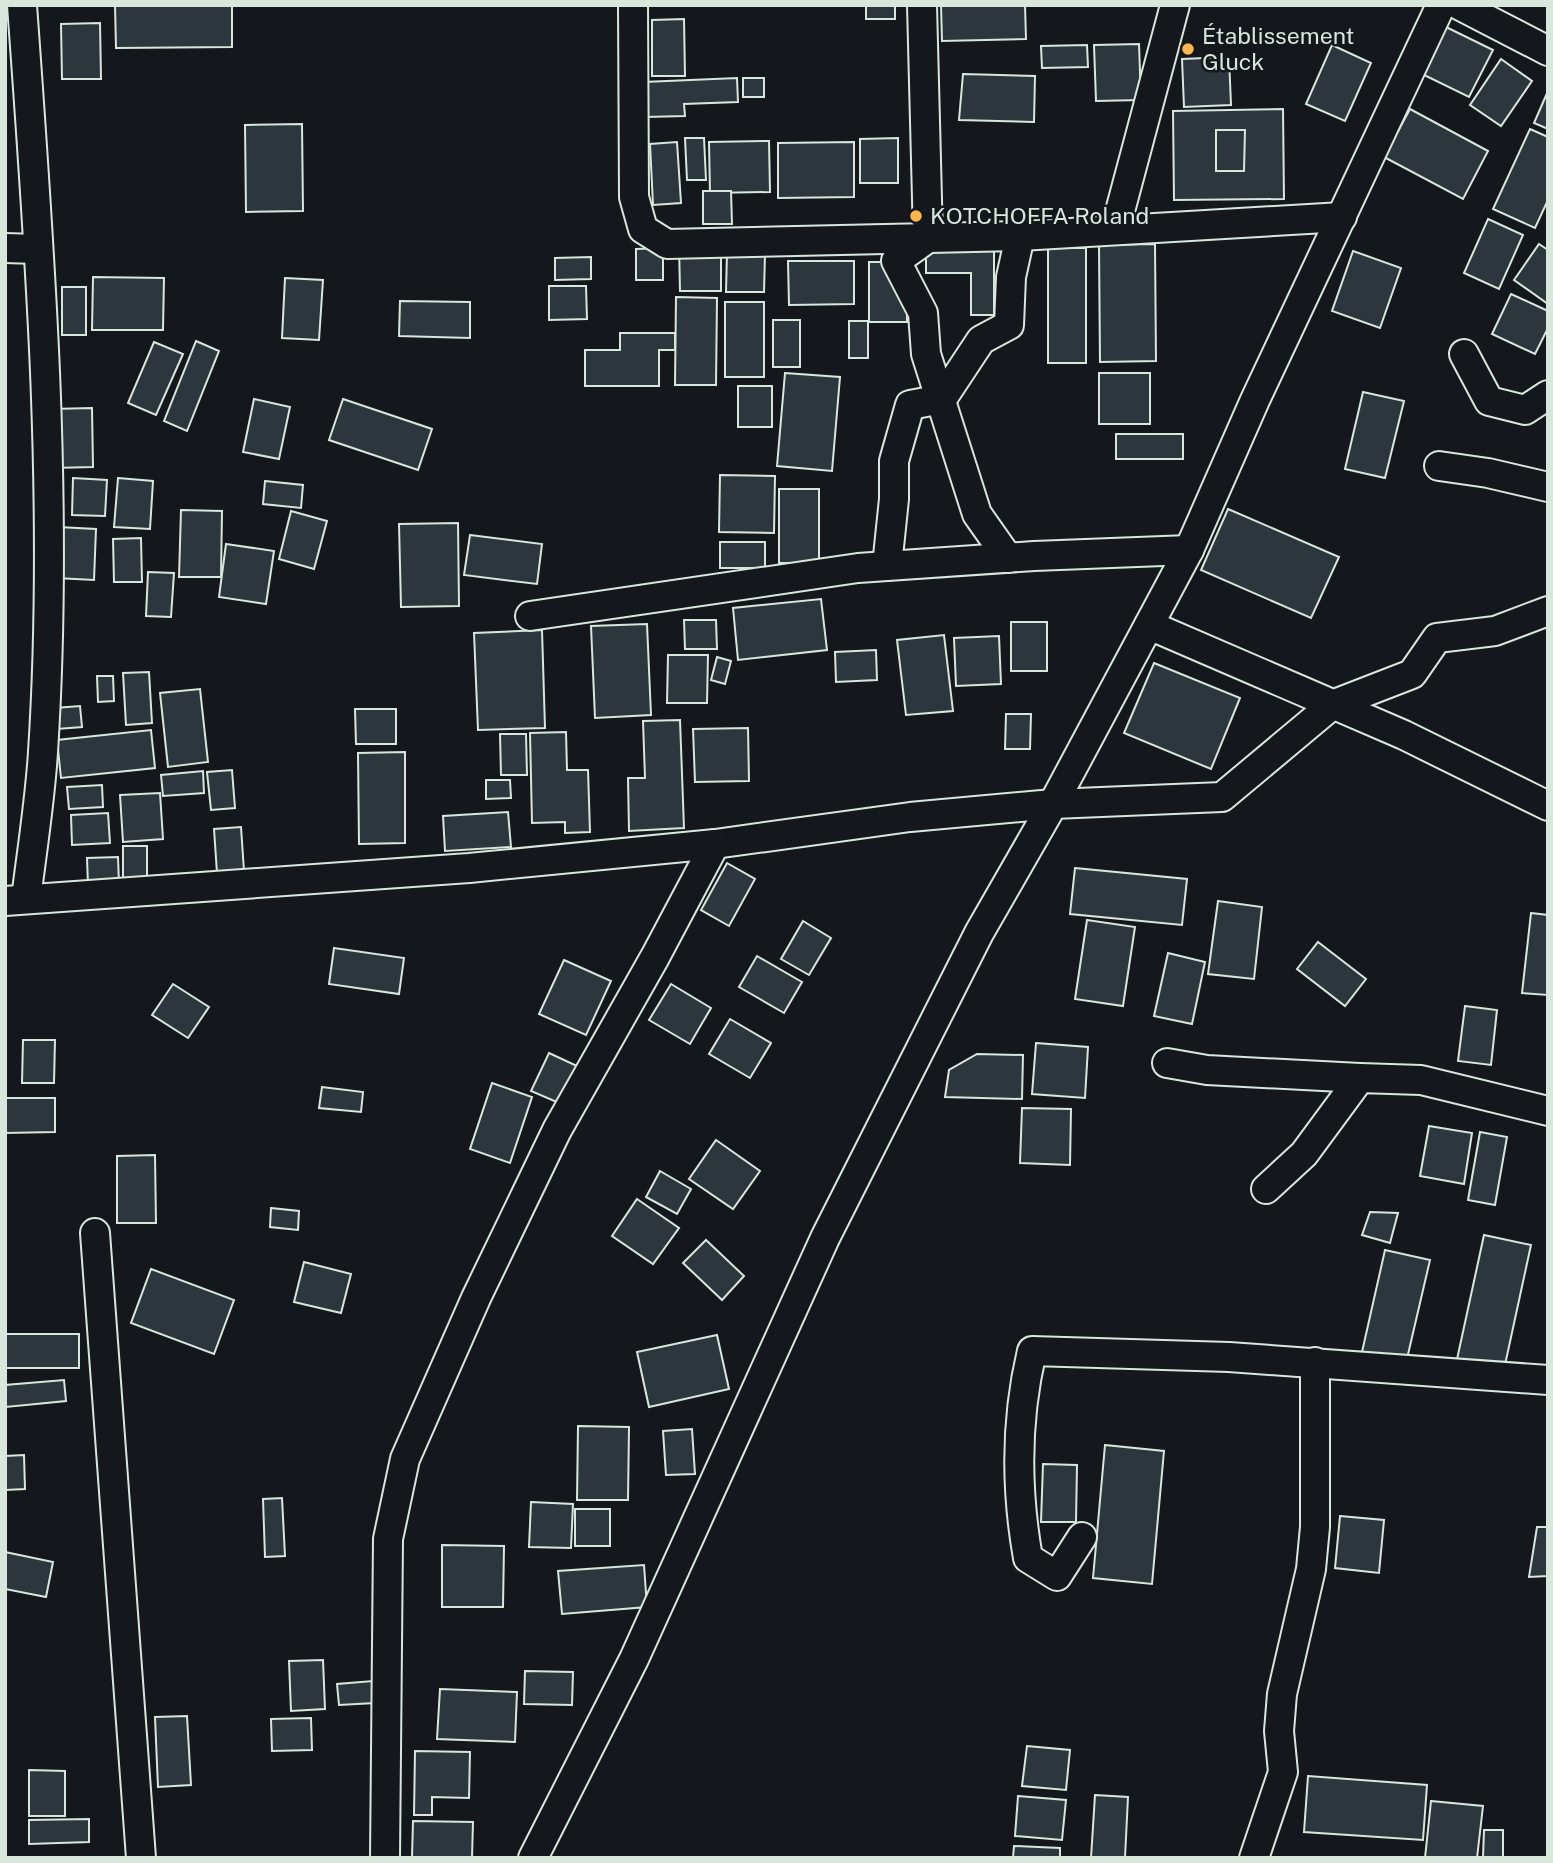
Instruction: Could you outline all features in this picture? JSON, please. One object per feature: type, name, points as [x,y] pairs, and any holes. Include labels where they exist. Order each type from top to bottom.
[{"type":"street","points":[[22,5],[46,438],[46,677],[43,754],[16,900],[330,880],[715,844],[910,817],[1054,804],[1222,797],[1332,705],[1412,674],[1437,638],[1495,631],[1548,611]]},
{"type":"street","points":[[633,5],[634,197],[643,229],[667,244],[1020,236],[1342,217]]},
{"type":"street","points":[[922,5],[928,238]]},
{"type":"street","points":[[1115,230],[1175,5]]},
{"type":"street","points":[[533,1858],[634,1659],[825,1238],[979,933],[1054,804],[1189,550],[1441,5]]},
{"type":"street","points":[[1459,5],[1548,51]]},
{"type":"street","points":[[887,566],[894,499],[894,461],[910,405],[942,399],[981,340],[1009,325],[1011,277],[1020,236]]},
{"type":"street","points":[[928,238],[896,261],[923,313],[926,354],[977,514],[1008,558]]},
{"type":"street","points":[[5,248],[36,249]]},
{"type":"street","points":[[1464,354],[1489,401],[1525,410],[1548,395]]},
{"type":"street","points":[[1439,466],[1488,473],[1548,487]]},
{"type":"street","points":[[530,616],[887,566],[1189,550]]},
{"type":"street","points":[[1149,625],[1404,735],[1548,806]]},
{"type":"street","points":[[385,1858],[388,1539],[405,1459],[476,1298],[557,1130],[656,957],[715,844]]},
{"type":"street","points":[[1167,1063],[1207,1070],[1421,1080],[1548,1111]]},
{"type":"street","points":[[1266,1189],[1304,1154],[1360,1078]]},
{"type":"street","points":[[95,1233],[141,1858]]},
{"type":"street","points":[[1082,1537],[1057,1576],[1028,1558],[1021,1518],[1021,1397],[1032,1352],[1315,1362],[1402,1371],[1548,1380]]},
{"type":"street","points":[[1254,1858],[1283,1772],[1279,1731],[1282,1694],[1311,1569],[1315,1527],[1315,1362]]},
{"type":"building","points":[[115,5],[232,5],[232,47],[116,48]]},
{"type":"building","points":[[866,5],[895,5],[895,19],[866,19]]},
{"type":"building","points":[[941,5],[1025,5],[1026,39],[942,41]]},
{"type":"building","points":[[684,19],[685,76],[652,76],[652,20]]},
{"type":"building","points":[[100,23],[101,79],[62,79],[61,24]]},
{"type":"building","points":[[1444,26],[1493,50],[1469,97],[1420,73]]},
{"type":"building","points":[[1139,44],[1141,100],[1096,101],[1094,45]]},
{"type":"building","points":[[1087,45],[1088,67],[1042,68],[1041,46]]},
{"type":"building","points":[[1332,45],[1371,63],[1345,121],[1306,104]]},
{"type":"building","points":[[1229,57],[1231,105],[1184,107],[1182,59]]},
{"type":"building","points":[[1501,59],[1532,81],[1501,126],[1470,105]]},
{"type":"building","points":[[963,74],[1035,76],[1034,122],[959,120]]},
{"type":"building","points":[[737,78],[738,102],[684,104],[685,116],[645,117],[644,82]]},
{"type":"building","points":[[743,78],[764,78],[764,97],[743,97]]},
{"type":"building","points":[[1548,91],[1548,129],[1534,123]]},
{"type":"building","points":[[1283,109],[1284,199],[1174,200],[1173,111]]},
{"type":"building","points":[[1410,109],[1488,151],[1463,199],[1384,157]]},
{"type":"building","points":[[302,124],[303,211],[246,212],[245,125]]},
{"type":"building","points":[[1530,129],[1548,137],[1548,200],[1535,228],[1493,209]]},
{"type":"building","points":[[1216,130],[1245,130],[1244,171],[1216,171]]},
{"type":"building","points":[[685,138],[704,138],[706,180],[687,180]]},
{"type":"building","points":[[898,138],[898,183],[860,183],[860,139]]},
{"type":"building","points":[[769,141],[770,192],[710,193],[709,142]]},
{"type":"building","points":[[677,142],[681,203],[653,205],[650,144]]},
{"type":"building","points":[[854,142],[854,197],[778,198],[778,143]]},
{"type":"building","points":[[703,191],[731,191],[732,224],[703,224]]},
{"type":"building","points":[[1488,219],[1523,235],[1499,289],[1464,273]]},
{"type":"building","points":[[1155,244],[1156,361],[1100,362],[1099,245]]},
{"type":"building","points":[[1539,244],[1548,250],[1548,304],[1514,280]]},
{"type":"building","points":[[679,245],[721,245],[721,291],[680,291]]},
{"type":"building","points":[[663,248],[663,280],[636,280],[636,249]]},
{"type":"building","points":[[926,248],[994,248],[994,315],[971,315],[971,273],[926,273]]},
{"type":"building","points":[[1048,248],[1086,248],[1086,363],[1048,363]]},
{"type":"building","points":[[1353,251],[1401,268],[1380,328],[1332,311]]},
{"type":"building","points":[[727,253],[765,254],[764,292],[726,292]]},
{"type":"building","points":[[591,257],[591,279],[555,280],[555,258]]},
{"type":"building","points":[[788,261],[854,261],[854,304],[789,305]]},
{"type":"building","points":[[869,262],[907,262],[907,322],[869,322]]},
{"type":"building","points":[[93,277],[164,278],[163,330],[92,330]]},
{"type":"building","points":[[285,278],[323,280],[319,340],[282,338]]},
{"type":"building","points":[[549,286],[586,286],[587,319],[549,320]]},
{"type":"building","points":[[62,287],[86,287],[86,335],[62,335]]},
{"type":"building","points":[[1511,294],[1548,311],[1548,328],[1535,354],[1492,334]]},
{"type":"building","points":[[676,297],[717,298],[716,385],[675,385]]},
{"type":"building","points":[[400,301],[470,302],[470,338],[399,336]]},
{"type":"building","points":[[725,302],[764,302],[764,377],[725,377]]},
{"type":"building","points":[[773,320],[800,320],[800,367],[773,367]]},
{"type":"building","points":[[849,321],[868,321],[868,358],[849,358]]},
{"type":"building","points":[[620,333],[675,333],[675,350],[659,350],[659,386],[585,386],[585,350],[620,350]]},
{"type":"building","points":[[196,341],[219,351],[187,431],[164,421]]},
{"type":"building","points":[[154,342],[183,354],[156,415],[128,403]]},
{"type":"building","points":[[785,373],[840,377],[832,471],[777,466]]},
{"type":"building","points":[[1099,373],[1150,373],[1150,424],[1099,424]]},
{"type":"building","points":[[738,386],[772,386],[772,427],[738,427]]},
{"type":"building","points":[[1363,392],[1404,401],[1385,478],[1345,469]]},
{"type":"building","points":[[254,399],[290,407],[279,459],[243,452]]},
{"type":"building","points":[[343,399],[432,429],[418,470],[329,440]]},
{"type":"building","points":[[92,408],[93,467],[52,468],[51,409]]},
{"type":"building","points":[[1116,434],[1183,434],[1183,459],[1116,459]]},
{"type":"building","points":[[720,475],[775,476],[774,533],[719,532]]},
{"type":"building","points":[[73,478],[107,480],[105,516],[72,515]]},
{"type":"building","points":[[118,478],[153,481],[150,529],[114,527]]},
{"type":"building","points":[[265,481],[303,485],[301,508],[263,504]]},
{"type":"building","points":[[779,489],[819,489],[819,563],[779,563]]},
{"type":"building","points":[[1228,509],[1339,557],[1311,618],[1201,570]]},
{"type":"building","points":[[181,510],[222,511],[221,577],[179,577]]},
{"type":"building","points":[[291,511],[327,521],[314,569],[279,559]]},
{"type":"building","points":[[458,523],[459,606],[401,607],[399,524]]},
{"type":"building","points":[[58,527],[96,529],[94,580],[56,578]]},
{"type":"building","points":[[470,535],[542,544],[537,584],[464,575]]},
{"type":"building","points":[[141,538],[142,582],[114,582],[113,539]]},
{"type":"building","points":[[720,542],[765,542],[765,568],[720,568]]},
{"type":"building","points":[[226,544],[274,551],[266,604],[219,597]]},
{"type":"building","points":[[148,572],[174,573],[171,617],[146,616]]},
{"type":"building","points":[[821,599],[827,650],[738,660],[733,608]]},
{"type":"building","points":[[684,620],[716,620],[717,649],[685,649]]},
{"type":"building","points":[[1011,622],[1047,622],[1047,671],[1011,671]]},
{"type":"building","points":[[647,624],[651,715],[595,718],[591,626]]},
{"type":"building","points":[[542,630],[545,728],[478,730],[474,633]]},
{"type":"building","points":[[944,635],[953,711],[906,715],[897,640]]},
{"type":"building","points":[[999,636],[1001,684],[956,686],[954,638]]},
{"type":"building","points":[[876,650],[877,680],[836,682],[835,652]]},
{"type":"building","points":[[668,655],[708,655],[707,703],[667,703]]},
{"type":"building","points":[[717,657],[731,661],[725,684],[711,680]]},
{"type":"building","points":[[1154,663],[1240,698],[1211,769],[1124,733]]},
{"type":"building","points":[[149,672],[152,723],[126,725],[123,673]]},
{"type":"building","points":[[97,676],[113,676],[114,701],[98,702]]},
{"type":"building","points":[[200,689],[208,762],[168,767],[160,693]]},
{"type":"building","points":[[80,706],[82,727],[57,729],[55,708]]},
{"type":"building","points":[[355,709],[396,709],[396,744],[356,744]]},
{"type":"building","points":[[1006,714],[1031,714],[1030,749],[1005,749]]},
{"type":"building","points":[[680,720],[684,828],[629,831],[628,778],[645,778],[643,721]]},
{"type":"building","points":[[748,728],[749,781],[695,782],[693,729]]},
{"type":"building","points":[[151,730],[155,768],[61,778],[57,740]]},
{"type":"building","points":[[566,732],[567,770],[588,770],[590,832],[565,833],[565,822],[532,823],[530,733]]},
{"type":"building","points":[[500,734],[526,734],[527,775],[501,775]]},
{"type":"building","points":[[405,752],[405,843],[359,844],[358,753]]},
{"type":"building","points":[[232,770],[235,808],[211,810],[207,772]]},
{"type":"building","points":[[203,771],[204,793],[163,796],[161,775]]},
{"type":"building","points":[[486,780],[510,780],[511,798],[486,799]]},
{"type":"building","points":[[102,785],[103,807],[69,809],[67,787]]},
{"type":"building","points":[[160,793],[163,839],[123,842],[120,795]]},
{"type":"building","points":[[508,812],[511,847],[445,851],[443,816]]},
{"type":"building","points":[[108,813],[110,843],[72,845],[71,815]]},
{"type":"building","points":[[241,827],[244,871],[217,873],[214,829]]},
{"type":"building","points":[[123,846],[147,846],[147,882],[123,882]]},
{"type":"building","points":[[118,857],[119,884],[88,885],[87,858]]},
{"type":"building","points":[[727,863],[755,879],[729,926],[701,910]]},
{"type":"building","points":[[1075,868],[1187,879],[1182,925],[1070,914]]},
{"type":"building","points":[[1218,901],[1262,907],[1254,979],[1208,974]]},
{"type":"building","points":[[1531,913],[1548,915],[1548,995],[1522,993]]},
{"type":"building","points":[[1087,920],[1135,927],[1123,1006],[1075,999]]},
{"type":"building","points":[[803,921],[831,938],[809,975],[781,959]]},
{"type":"building","points":[[1318,942],[1366,979],[1345,1006],[1297,969]]},
{"type":"building","points":[[334,948],[404,958],[399,994],[329,984]]},
{"type":"building","points":[[1168,953],[1205,962],[1192,1024],[1154,1016]]},
{"type":"building","points":[[757,956],[802,982],[784,1013],[739,987]]},
{"type":"building","points":[[564,960],[611,981],[586,1035],[539,1014]]},
{"type":"building","points":[[173,984],[209,1007],[188,1038],[152,1015]]},
{"type":"building","points":[[671,984],[711,1008],[690,1044],[649,1020]]},
{"type":"building","points":[[1465,1006],[1497,1010],[1491,1065],[1458,1061]]},
{"type":"building","points":[[730,1019],[771,1043],[750,1078],[709,1054]]},
{"type":"building","points":[[23,1040],[55,1040],[54,1083],[22,1083]]},
{"type":"building","points":[[1036,1043],[1088,1047],[1085,1098],[1032,1094]]},
{"type":"building","points":[[549,1053],[577,1066],[559,1103],[531,1091]]},
{"type":"building","points":[[977,1054],[1023,1055],[1022,1099],[945,1097],[949,1070]]},
{"type":"building","points":[[492,1083],[532,1097],[510,1163],[470,1149]]},
{"type":"building","points":[[322,1087],[363,1092],[361,1112],[319,1108]]},
{"type":"building","points":[[5,1098],[55,1098],[55,1132],[5,1133]]},
{"type":"building","points":[[1022,1108],[1071,1109],[1070,1165],[1020,1163]]},
{"type":"building","points":[[1429,1126],[1472,1133],[1464,1184],[1420,1176]]},
{"type":"building","points":[[1480,1132],[1507,1137],[1495,1205],[1468,1200]]},
{"type":"building","points":[[716,1140],[760,1171],[733,1209],[689,1179]]},
{"type":"building","points":[[155,1155],[156,1223],[117,1223],[117,1156]]},
{"type":"building","points":[[660,1171],[691,1189],[677,1214],[646,1197]]},
{"type":"building","points":[[637,1199],[679,1228],[653,1264],[612,1236]]},
{"type":"building","points":[[271,1208],[299,1211],[298,1230],[270,1227]]},
{"type":"building","points":[[1370,1212],[1398,1213],[1390,1243],[1362,1235]]},
{"type":"building","points":[[1484,1235],[1531,1245],[1503,1374],[1456,1364]]},
{"type":"building","points":[[706,1240],[744,1276],[722,1300],[683,1263]]},
{"type":"building","points":[[1385,1250],[1430,1260],[1406,1363],[1362,1352]]},
{"type":"building","points":[[304,1262],[351,1274],[341,1313],[294,1302]]},
{"type":"building","points":[[151,1269],[234,1300],[214,1354],[131,1323]]},
{"type":"building","points":[[5,1334],[79,1334],[79,1368],[5,1368]]},
{"type":"building","points":[[717,1335],[729,1389],[649,1407],[637,1352]]},
{"type":"building","points":[[64,1380],[66,1401],[6,1407],[5,1385]]},
{"type":"building","points":[[578,1426],[629,1427],[628,1500],[577,1500]]},
{"type":"building","points":[[692,1429],[695,1474],[666,1475],[663,1431]]},
{"type":"building","points":[[1105,1445],[1164,1451],[1152,1584],[1093,1578]]},
{"type":"building","points":[[24,1455],[25,1489],[5,1490],[5,1456]]},
{"type":"building","points":[[1043,1464],[1077,1465],[1076,1522],[1041,1522]]},
{"type":"building","points":[[282,1498],[285,1556],[265,1557],[263,1499]]},
{"type":"building","points":[[531,1502],[573,1504],[571,1548],[529,1547]]},
{"type":"building","points":[[575,1509],[610,1509],[610,1546],[575,1546]]},
{"type":"building","points":[[1340,1516],[1384,1520],[1379,1573],[1335,1568]]},
{"type":"building","points":[[1537,1527],[1548,1527],[1548,1576],[1529,1577]]},
{"type":"building","points":[[442,1545],[504,1546],[503,1607],[442,1607]]},
{"type":"building","points":[[5,1552],[53,1562],[46,1597],[5,1589]]},
{"type":"building","points":[[644,1565],[647,1607],[562,1614],[558,1571]]},
{"type":"building","points":[[323,1660],[325,1709],[291,1711],[289,1661]]},
{"type":"building","points":[[525,1671],[573,1672],[572,1705],[524,1704]]},
{"type":"building","points":[[373,1681],[375,1703],[339,1705],[337,1684]]},
{"type":"building","points":[[440,1689],[517,1692],[515,1742],[437,1739]]},
{"type":"building","points":[[187,1716],[191,1785],[158,1787],[155,1717]]},
{"type":"building","points":[[311,1718],[312,1750],[272,1751],[271,1719]]},
{"type":"building","points":[[1027,1746],[1070,1750],[1066,1790],[1022,1786]]},
{"type":"building","points":[[415,1751],[470,1752],[469,1798],[432,1797],[432,1815],[414,1815]]},
{"type":"building","points":[[29,1770],[65,1771],[65,1816],[29,1816]]},
{"type":"building","points":[[1308,1776],[1427,1785],[1423,1840],[1304,1832]]},
{"type":"building","points":[[1095,1795],[1128,1797],[1125,1858],[1091,1858]]},
{"type":"building","points":[[1018,1796],[1066,1800],[1062,1840],[1015,1836]]},
{"type":"building","points":[[1431,1801],[1483,1806],[1477,1858],[1425,1858]]},
{"type":"building","points":[[89,1819],[89,1842],[29,1844],[29,1820]]},
{"type":"building","points":[[413,1821],[473,1822],[472,1858],[412,1858]]},
{"type":"building","points":[[1484,1830],[1503,1830],[1503,1858],[1483,1858]]},
{"type":"building","points":[[1014,1846],[1060,1848],[1060,1858],[1013,1858]]},
{"type":"place","name":"Établissement Gluck","points":[[1188,49]]},
{"type":"place","name":"KOTCHOFFA Roland","points":[[916,216]]}]
